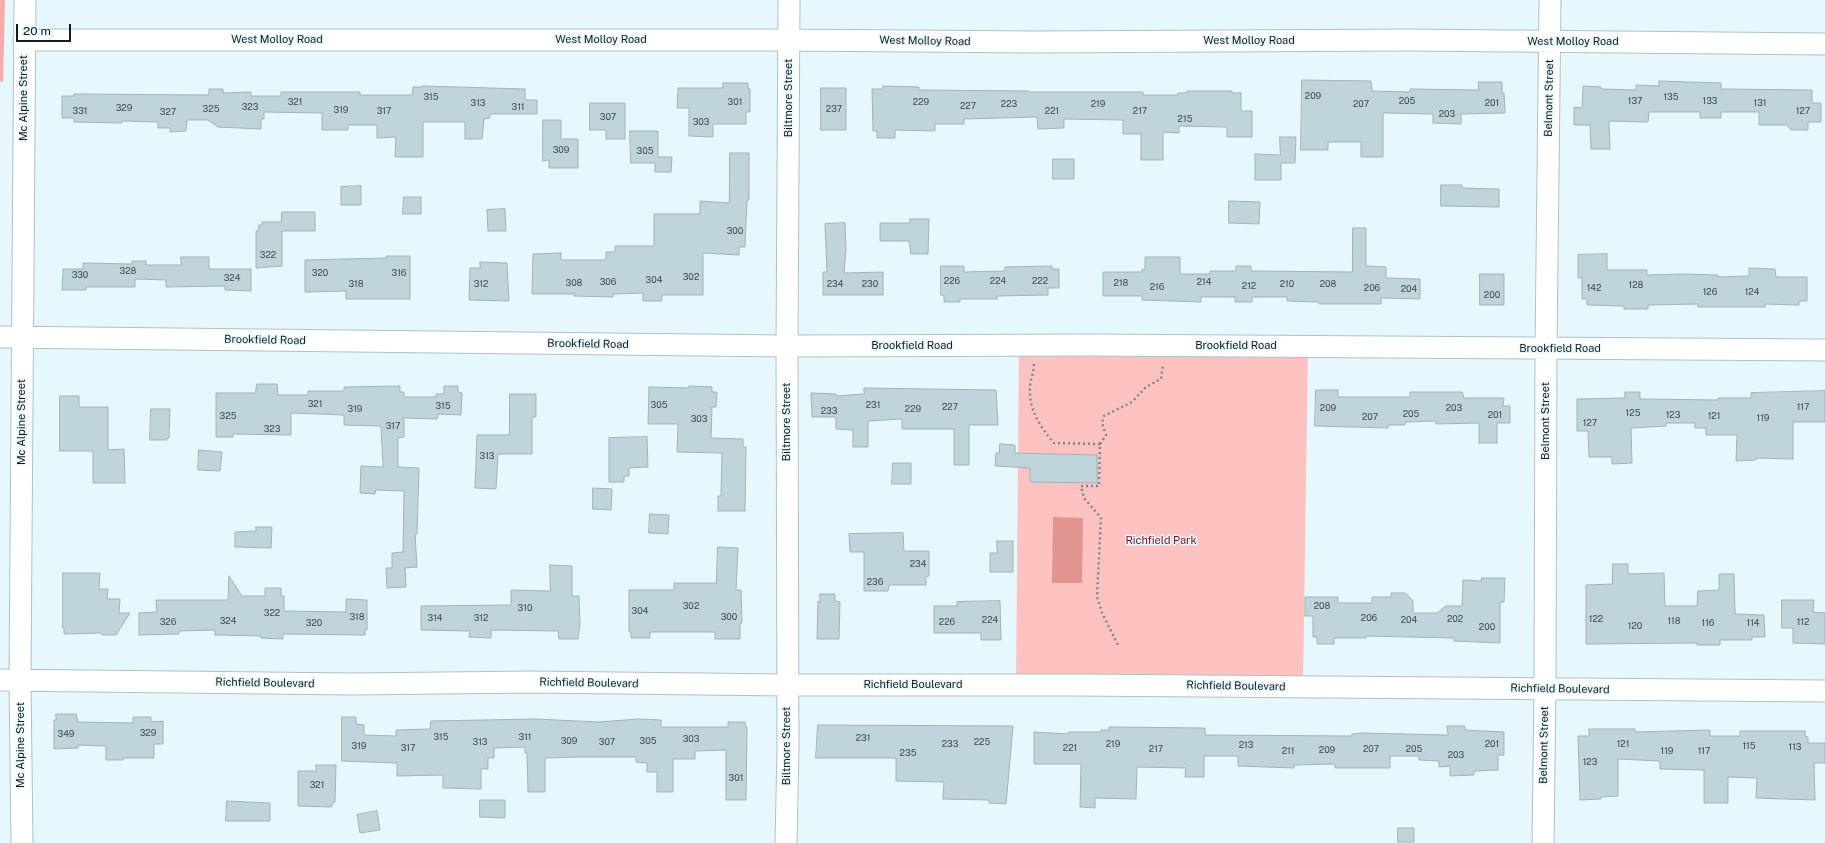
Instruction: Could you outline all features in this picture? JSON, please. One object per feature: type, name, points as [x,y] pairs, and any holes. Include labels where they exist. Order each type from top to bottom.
[{"type":"street","name":"Mc Alpine Street","points":[[22,843],[10,680],[22,337],[24,0]]},
{"type":"street","name":"Biltmore Street","points":[[786,843],[789,0]]},
{"type":"street","name":"Belmont Street","points":[[1543,843],[1550,0]]},
{"type":"street","name":"West Molloy Road","points":[[24,40],[789,40],[1026,42],[1399,40],[1825,44]]},
{"type":"street","name":"Brookfield Road","points":[[0,338],[22,337],[787,346],[1165,346],[1825,350]]},
{"type":"street","name":"Richfield Boulevard","points":[[10,680],[787,685],[1076,685],[1825,691]]},
{"type":"path","points":[[1035,346],[1034,367],[1030,387],[1031,403],[1038,422],[1054,443],[1100,444]]},
{"type":"path","points":[[1119,647],[1102,613],[1097,597],[1101,518],[1084,498],[1081,486],[1099,486],[1100,444],[1106,435],[1102,423],[1104,416],[1132,402],[1146,387],[1161,379],[1165,346]]},
{"type":"green space","name":"Richfield Park","points":[[1019,346],[1308,347],[1303,687],[1016,685]]},
{"type":"shaded area","points":[[0,0],[5,0],[3,82],[0,81]]},
{"type":"shaded area","points":[[1053,517],[1083,518],[1082,583],[1052,583]]},
{"type":"building","points":[[1302,80],[1371,81],[1372,91],[1410,92],[1410,89],[1479,90],[1478,82],[1502,82],[1505,113],[1461,114],[1461,124],[1433,123],[1433,114],[1383,113],[1383,157],[1361,157],[1361,142],[1328,142],[1328,150],[1301,150]]},
{"type":"building","points":[[1659,81],[1721,83],[1721,89],[1812,90],[1812,103],[1821,103],[1821,122],[1808,122],[1808,130],[1791,130],[1787,125],[1759,125],[1759,112],[1721,112],[1721,118],[1700,118],[1700,112],[1649,112],[1648,122],[1609,121],[1610,149],[1591,149],[1590,125],[1574,125],[1574,107],[1582,108],[1583,86],[1601,87],[1601,89],[1636,90],[1636,85],[1659,86]]},
{"type":"building","points":[[723,83],[748,83],[748,89],[750,89],[750,112],[746,112],[746,124],[713,124],[713,137],[689,136],[689,108],[677,108],[678,88],[723,88]]},
{"type":"building","points":[[883,86],[919,87],[919,90],[1143,92],[1143,95],[1178,95],[1178,93],[1187,93],[1187,91],[1232,91],[1232,93],[1241,93],[1241,111],[1252,111],[1252,137],[1227,137],[1227,127],[1179,126],[1179,133],[1163,132],[1163,160],[1141,160],[1141,134],[1123,134],[1123,120],[1064,119],[1064,128],[1038,129],[1037,117],[964,119],[964,124],[935,124],[935,131],[895,130],[895,138],[877,138],[877,131],[873,131],[872,89],[883,89]]},
{"type":"building","points":[[413,87],[525,89],[525,100],[537,100],[537,114],[490,114],[490,118],[484,119],[482,139],[465,139],[465,122],[423,122],[423,157],[395,157],[396,137],[377,138],[377,125],[348,125],[348,130],[322,130],[322,113],[264,112],[264,119],[261,119],[261,129],[218,127],[208,120],[187,120],[186,131],[170,132],[170,128],[158,128],[158,122],[74,122],[74,118],[62,118],[62,96],[74,96],[74,94],[209,95],[209,89],[223,89],[223,93],[251,92],[251,96],[281,96],[281,92],[360,92],[360,95],[412,95]]},
{"type":"building","points":[[821,88],[846,88],[846,130],[821,130]]},
{"type":"building","points":[[590,103],[625,103],[625,139],[606,139],[606,130],[590,130]]},
{"type":"building","points":[[543,120],[561,120],[561,139],[578,139],[578,168],[549,168],[549,160],[543,161]]},
{"type":"building","points":[[630,131],[658,131],[658,157],[672,157],[671,172],[655,172],[655,163],[631,163]]},
{"type":"building","points":[[1280,137],[1296,137],[1295,163],[1281,163],[1281,180],[1255,180],[1255,154],[1280,155]]},
{"type":"building","points":[[730,153],[749,153],[749,200],[747,200],[745,247],[739,247],[739,255],[703,253],[703,295],[662,295],[662,301],[643,301],[643,293],[613,294],[613,297],[574,296],[574,294],[532,294],[533,254],[561,253],[561,260],[606,260],[606,252],[615,252],[615,246],[654,246],[654,214],[700,214],[700,201],[729,203]]},
{"type":"building","points":[[1053,159],[1074,159],[1074,179],[1053,179]]},
{"type":"building","points":[[1441,185],[1462,185],[1462,188],[1499,189],[1499,207],[1441,206]]},
{"type":"building","points":[[361,186],[361,205],[341,205],[341,187]]},
{"type":"building","points":[[404,197],[421,197],[421,214],[403,214]]},
{"type":"building","points":[[1229,201],[1260,202],[1259,224],[1229,223]]},
{"type":"building","points":[[505,209],[506,231],[488,231],[487,210]]},
{"type":"building","points":[[282,212],[315,212],[315,231],[282,231],[282,266],[256,268],[256,231],[258,231],[259,225],[262,225],[262,222],[281,222]]},
{"type":"building","points":[[910,219],[929,219],[928,254],[911,254],[909,241],[880,241],[880,223],[910,223]]},
{"type":"building","points":[[845,223],[846,249],[844,273],[883,272],[883,295],[823,295],[823,272],[827,272],[825,224]]},
{"type":"building","points":[[1353,228],[1366,228],[1366,266],[1386,267],[1386,278],[1420,279],[1420,299],[1381,298],[1381,304],[1319,304],[1319,302],[1287,301],[1287,297],[1252,297],[1252,302],[1235,302],[1235,297],[1201,297],[1201,302],[1142,300],[1142,296],[1103,296],[1103,272],[1142,272],[1142,269],[1145,270],[1145,257],[1180,257],[1180,274],[1210,274],[1210,271],[1236,271],[1236,266],[1251,266],[1251,271],[1352,272]]},
{"type":"building","points":[[1607,254],[1607,270],[1647,270],[1647,275],[1682,274],[1718,275],[1718,277],[1749,276],[1749,268],[1775,269],[1776,277],[1807,277],[1807,301],[1799,301],[1799,305],[1765,304],[1765,307],[1698,307],[1698,304],[1648,305],[1648,309],[1624,309],[1624,306],[1587,305],[1587,299],[1582,299],[1582,278],[1578,278],[1578,255]]},
{"type":"building","points":[[387,256],[410,256],[410,299],[346,299],[346,291],[305,292],[305,260],[387,258]]},
{"type":"building","points":[[181,257],[209,257],[209,269],[251,269],[251,291],[225,290],[225,286],[166,287],[166,280],[135,279],[135,287],[86,287],[86,290],[62,290],[63,269],[83,269],[83,263],[132,264],[132,261],[146,261],[146,265],[181,265]]},
{"type":"building","points":[[480,262],[507,263],[509,301],[469,300],[470,268],[480,268]]},
{"type":"building","points":[[941,266],[964,266],[964,272],[1005,271],[1005,267],[1052,266],[1052,269],[1059,269],[1059,288],[1048,288],[1048,295],[997,296],[997,299],[960,299],[960,302],[944,302],[944,295],[941,295]]},
{"type":"building","points":[[1480,274],[1504,274],[1504,305],[1480,305]]},
{"type":"building","points":[[257,384],[277,384],[278,395],[308,395],[308,391],[344,391],[344,387],[400,386],[400,392],[404,392],[404,397],[436,397],[436,394],[444,394],[444,386],[458,386],[458,392],[462,393],[461,415],[438,414],[437,419],[402,418],[404,420],[404,437],[398,438],[398,467],[419,468],[417,534],[415,534],[417,567],[405,568],[406,587],[387,588],[386,568],[392,568],[392,553],[403,552],[404,491],[376,490],[375,494],[360,493],[361,466],[383,467],[381,426],[344,425],[344,415],[291,413],[291,435],[233,434],[233,437],[216,437],[216,393],[255,393]]},
{"type":"building","points":[[689,386],[712,387],[712,392],[717,392],[716,407],[712,407],[711,438],[743,439],[743,447],[746,447],[745,511],[718,511],[718,496],[721,496],[722,453],[677,452],[678,424],[648,424],[649,387],[689,388]]},
{"type":"building","points":[[864,388],[996,390],[998,425],[969,425],[969,465],[954,465],[954,429],[902,429],[902,419],[868,421],[868,447],[853,447],[853,430],[836,429],[836,417],[812,417],[811,393],[836,394],[836,396],[864,394]]},
{"type":"building","points":[[1316,390],[1338,390],[1338,397],[1410,397],[1410,392],[1462,392],[1464,398],[1504,398],[1503,406],[1510,406],[1510,423],[1497,423],[1497,443],[1479,443],[1479,423],[1436,424],[1436,421],[1405,422],[1405,425],[1388,425],[1388,428],[1315,426]]},
{"type":"building","points":[[1825,391],[1825,422],[1793,422],[1793,459],[1756,458],[1756,460],[1736,461],[1737,435],[1706,435],[1706,428],[1695,428],[1695,423],[1666,423],[1666,426],[1631,428],[1632,463],[1612,464],[1612,457],[1589,457],[1588,431],[1577,431],[1577,399],[1625,398],[1625,392],[1640,392],[1640,399],[1718,400],[1718,398],[1751,398],[1751,393]]},
{"type":"building","points":[[510,394],[536,394],[536,417],[532,417],[532,454],[498,454],[496,489],[475,488],[477,435],[509,435]]},
{"type":"building","points":[[60,396],[79,396],[79,407],[108,407],[108,450],[124,449],[125,483],[93,483],[93,451],[60,451]]},
{"type":"building","points":[[151,409],[170,409],[169,438],[167,438],[167,440],[150,440]]},
{"type":"building","points":[[647,437],[648,467],[629,468],[629,476],[624,476],[624,482],[609,482],[609,438]]},
{"type":"building","points":[[1000,444],[1015,445],[1015,453],[1097,455],[1097,483],[1030,482],[1030,468],[995,466],[996,453],[999,453]]},
{"type":"building","points":[[199,450],[222,452],[220,471],[198,470]]},
{"type":"building","points":[[893,463],[911,463],[911,484],[892,484]]},
{"type":"building","points":[[593,488],[612,489],[611,510],[593,509]]},
{"type":"building","points":[[650,514],[669,515],[668,534],[649,533]]},
{"type":"building","points":[[256,527],[272,527],[271,548],[235,547],[235,532],[256,531]]},
{"type":"building","points":[[903,533],[904,551],[929,551],[929,576],[926,577],[926,585],[889,585],[888,591],[864,591],[864,552],[850,552],[849,534]]},
{"type":"building","points":[[997,541],[1013,541],[1013,572],[990,572],[990,553],[997,553]]},
{"type":"building","points":[[718,547],[738,548],[736,590],[741,590],[742,623],[740,624],[740,639],[715,639],[715,632],[650,632],[650,638],[631,638],[631,632],[629,632],[629,590],[674,590],[674,583],[716,583]]},
{"type":"building","points":[[1613,564],[1628,564],[1628,574],[1664,573],[1665,606],[1697,606],[1698,591],[1719,590],[1719,574],[1734,574],[1735,614],[1764,615],[1765,637],[1752,637],[1752,640],[1720,640],[1720,645],[1697,645],[1697,643],[1586,644],[1586,585],[1612,584]]},
{"type":"building","points":[[550,565],[572,566],[572,596],[579,596],[580,624],[578,639],[559,639],[558,631],[491,630],[491,638],[469,637],[470,631],[421,630],[421,606],[511,605],[511,590],[550,591]]},
{"type":"building","points":[[63,573],[100,573],[99,589],[108,589],[107,599],[120,599],[119,613],[130,613],[116,635],[102,635],[101,633],[64,634]]},
{"type":"building","points":[[229,576],[242,596],[265,596],[265,588],[281,588],[281,596],[284,596],[284,611],[346,612],[346,599],[367,600],[367,630],[365,630],[365,635],[283,634],[283,639],[261,638],[261,636],[215,635],[215,630],[179,631],[179,634],[139,635],[139,613],[157,612],[156,600],[227,600]]},
{"type":"building","points":[[1482,578],[1505,578],[1504,602],[1500,602],[1500,643],[1454,641],[1454,638],[1366,636],[1366,638],[1334,638],[1334,644],[1317,644],[1317,637],[1313,637],[1313,616],[1305,616],[1305,597],[1338,597],[1338,603],[1372,603],[1372,597],[1391,597],[1391,593],[1405,593],[1413,601],[1413,613],[1437,613],[1446,606],[1462,606],[1463,580],[1481,581]]},
{"type":"building","points":[[820,594],[835,594],[835,601],[840,602],[839,639],[817,639],[818,601],[820,602]]},
{"type":"building","points":[[1782,600],[1814,600],[1813,612],[1825,613],[1825,644],[1793,643],[1793,628],[1782,628]]},
{"type":"building","points":[[1000,601],[1001,640],[981,640],[981,633],[934,633],[934,606],[957,606],[957,602]]},
{"type":"building","points":[[56,714],[76,714],[78,722],[133,723],[133,717],[151,717],[151,722],[163,721],[163,744],[154,744],[154,758],[123,758],[123,760],[106,760],[106,746],[78,745],[78,748],[54,749],[54,720],[56,720]]},
{"type":"building","points":[[342,717],[356,717],[356,724],[364,725],[364,735],[396,736],[396,730],[430,729],[431,721],[535,719],[599,722],[638,719],[661,720],[661,727],[728,727],[728,722],[745,722],[747,727],[746,800],[726,800],[726,750],[695,751],[695,759],[673,759],[673,792],[657,792],[657,772],[647,772],[647,763],[636,762],[636,757],[579,757],[545,758],[545,792],[528,792],[527,753],[525,753],[525,747],[494,748],[494,758],[488,758],[488,769],[481,769],[481,789],[443,788],[443,775],[397,776],[397,763],[342,761]]},
{"type":"building","points":[[818,725],[1013,726],[1006,804],[989,803],[989,800],[943,799],[944,782],[896,781],[896,758],[816,758]]},
{"type":"building","points":[[1447,726],[1465,726],[1465,730],[1504,732],[1504,755],[1498,755],[1498,770],[1474,771],[1474,775],[1450,776],[1450,766],[1439,767],[1439,761],[1419,760],[1419,756],[1390,756],[1390,768],[1335,768],[1335,764],[1294,765],[1294,768],[1238,766],[1238,756],[1204,756],[1204,777],[1185,777],[1186,768],[1137,767],[1136,799],[1095,798],[1095,808],[1080,807],[1081,764],[1034,764],[1034,732],[1068,734],[1069,732],[1101,732],[1101,730],[1109,730],[1109,727],[1205,728],[1205,735],[1352,736],[1352,734],[1363,733],[1448,735]]},
{"type":"building","points":[[1589,729],[1635,729],[1635,732],[1710,730],[1710,736],[1740,736],[1740,731],[1805,731],[1805,736],[1808,737],[1808,743],[1825,743],[1825,763],[1814,763],[1815,800],[1756,798],[1757,778],[1728,777],[1728,803],[1704,803],[1704,770],[1660,769],[1660,761],[1618,759],[1618,796],[1601,797],[1601,799],[1580,800],[1578,736],[1589,736]]},
{"type":"building","points":[[316,765],[336,765],[335,801],[331,807],[298,806],[298,771],[316,771]]},
{"type":"building","points":[[480,800],[505,800],[505,818],[480,817]]},
{"type":"building","points":[[227,801],[270,803],[270,821],[226,821]]},
{"type":"building","points":[[377,811],[380,830],[360,833],[357,815]]},
{"type":"building","points":[[1398,828],[1414,828],[1414,842],[1398,842]]}]
